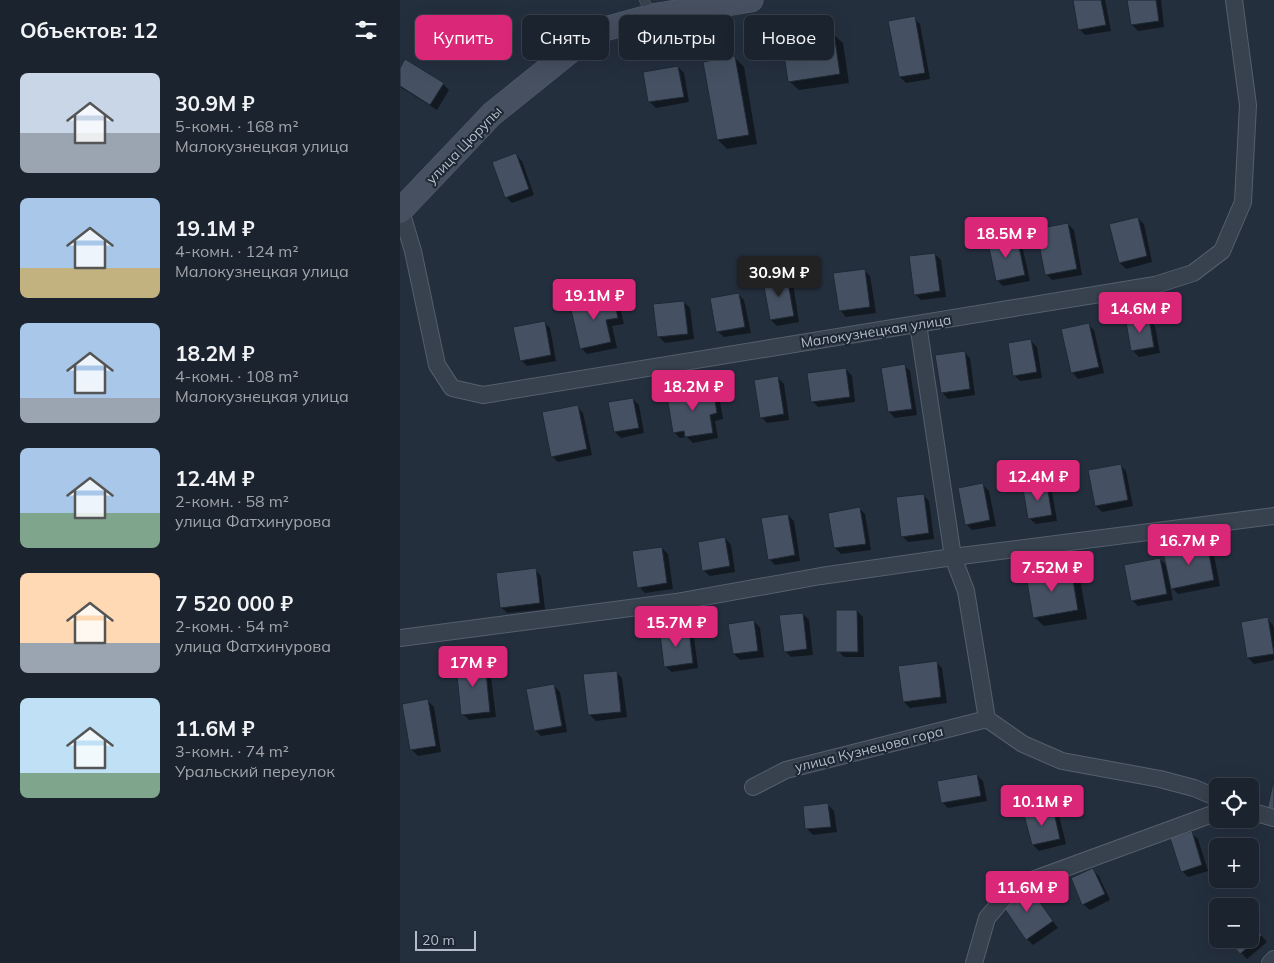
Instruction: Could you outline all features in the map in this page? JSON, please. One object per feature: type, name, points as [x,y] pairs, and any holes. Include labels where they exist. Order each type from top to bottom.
[{"type":"street","name":"улица Цюрупы","points":[[400,211],[492,114],[594,32],[648,8],[751,0]]},
{"type":"street","name":"Малокузнецкая улица","points":[[400,211],[413,251],[438,365],[452,388],[483,396],[1154,284],[1193,273],[1222,251],[1242,202],[1248,105],[1234,0]]},
{"type":"street","points":[[918,324],[953,557],[966,591],[987,719],[1023,744],[1062,761],[1160,779],[1194,788],[1209,794]]},
{"type":"street","points":[[400,638],[676,602],[821,576],[953,557],[1274,516]]},
{"type":"street","name":"улица Кузнецова гора","points":[[754,788],[786,770],[987,719]]},
{"type":"street","points":[[1259,814],[1274,818]]},
{"type":"street","points":[[974,963],[986,918],[1012,888],[1209,815]]},
{"type":"street","points":[[1270,963],[1274,959]]},
{"type":"building","points":[[1073,0],[1101,0],[1106,25],[1078,30]]},
{"type":"building","points":[[1127,0],[1156,0],[1159,21],[1131,25]]},
{"type":"building","points":[[915,16],[925,73],[899,77],[888,21]]},
{"type":"building","points":[[834,33],[840,74],[788,82],[785,60],[834,60]]},
{"type":"building","points":[[734,56],[749,135],[717,140],[703,62],[734,60]]},
{"type":"building","points":[[405,59],[444,83],[430,105],[400,86],[400,68]]},
{"type":"building","points":[[678,66],[684,97],[648,102],[643,72]]},
{"type":"building","points":[[516,153],[529,189],[505,198],[492,162]]},
{"type":"building","points":[[1138,217],[1147,256],[1119,263],[1109,224]]},
{"type":"building","points":[[1068,223],[1077,269],[1045,275],[1036,229]]},
{"type":"building","points":[[1017,237],[1025,275],[996,281],[988,243]]},
{"type":"building","points":[[935,253],[940,291],[914,295],[909,256]]},
{"type":"building","points":[[865,269],[870,307],[839,311],[833,273]]},
{"type":"building","points":[[787,277],[794,316],[770,320],[763,281]]},
{"type":"building","points":[[739,293],[745,327],[716,332],[710,298]]},
{"type":"building","points":[[613,296],[618,318],[606,320],[611,342],[580,349],[570,305]]},
{"type":"building","points":[[684,301],[688,334],[657,337],[653,304]]},
{"type":"building","points":[[1149,318],[1154,347],[1131,351],[1126,322]]},
{"type":"building","points":[[545,321],[551,355],[520,361],[513,327]]},
{"type":"building","points":[[1089,323],[1099,367],[1071,373],[1061,329]]},
{"type":"building","points":[[1031,339],[1037,372],[1013,376],[1008,343]]},
{"type":"building","points":[[965,351],[970,389],[941,393],[935,355]]},
{"type":"building","points":[[905,364],[912,409],[888,412],[881,368]]},
{"type":"building","points":[[846,368],[850,397],[811,402],[807,373]]},
{"type":"building","points":[[778,376],[784,414],[760,418],[754,380]]},
{"type":"building","points":[[713,388],[717,413],[710,415],[713,433],[685,437],[684,431],[673,433],[667,396]]},
{"type":"building","points":[[633,398],[639,428],[614,432],[608,402]]},
{"type":"building","points":[[578,405],[587,449],[551,457],[542,412]]},
{"type":"building","points":[[1121,464],[1128,500],[1095,506],[1088,470]]},
{"type":"building","points":[[983,483],[990,520],[965,525],[958,488]]},
{"type":"building","points":[[1047,485],[1052,515],[1028,519],[1023,489]]},
{"type":"building","points":[[924,494],[929,533],[901,537],[896,497]]},
{"type":"building","points":[[860,507],[866,544],[834,548],[828,513]]},
{"type":"building","points":[[788,514],[795,555],[768,560],[761,518]]},
{"type":"building","points":[[725,537],[730,566],[702,571],[698,542]]},
{"type":"building","points":[[1207,543],[1214,580],[1171,589],[1163,552]]},
{"type":"building","points":[[662,547],[667,583],[637,588],[632,551]]},
{"type":"building","points":[[1160,558],[1167,594],[1131,601],[1124,565]]},
{"type":"building","points":[[536,568],[540,603],[500,608],[496,573]]},
{"type":"building","points":[[1071,568],[1078,610],[1033,618],[1026,575]]},
{"type":"building","points":[[836,610],[857,610],[858,652],[836,652]]},
{"type":"building","points":[[803,613],[807,649],[784,652],[779,615]]},
{"type":"building","points":[[1268,617],[1274,654],[1247,658],[1241,622]]},
{"type":"building","points":[[754,620],[758,651],[733,654],[728,624]]},
{"type":"building","points":[[689,630],[693,663],[664,667],[660,634]]},
{"type":"building","points":[[937,661],[941,697],[903,702],[898,666]]},
{"type":"building","points":[[485,662],[490,712],[461,715],[456,665]]},
{"type":"building","points":[[617,671],[621,712],[588,715],[583,674]]},
{"type":"building","points":[[554,684],[562,726],[534,731],[526,689]]},
{"type":"building","points":[[428,699],[436,746],[410,750],[402,704]]},
{"type":"building","points":[[977,774],[981,796],[941,803],[937,781]]},
{"type":"building","points":[[1274,779],[1274,812],[1267,810]]},
{"type":"building","points":[[828,803],[831,827],[805,829],[803,806]]},
{"type":"building","points":[[1053,808],[1060,839],[1032,845],[1024,815]]},
{"type":"building","points":[[1192,831],[1202,865],[1181,872],[1170,838]]},
{"type":"building","points":[[1093,868],[1105,894],[1082,905],[1071,878]]},
{"type":"building","points":[[1029,887],[1053,921],[1026,940],[1002,905]]},
{"type":"building","points":[[1235,948],[1247,948],[1240,954]]}]
